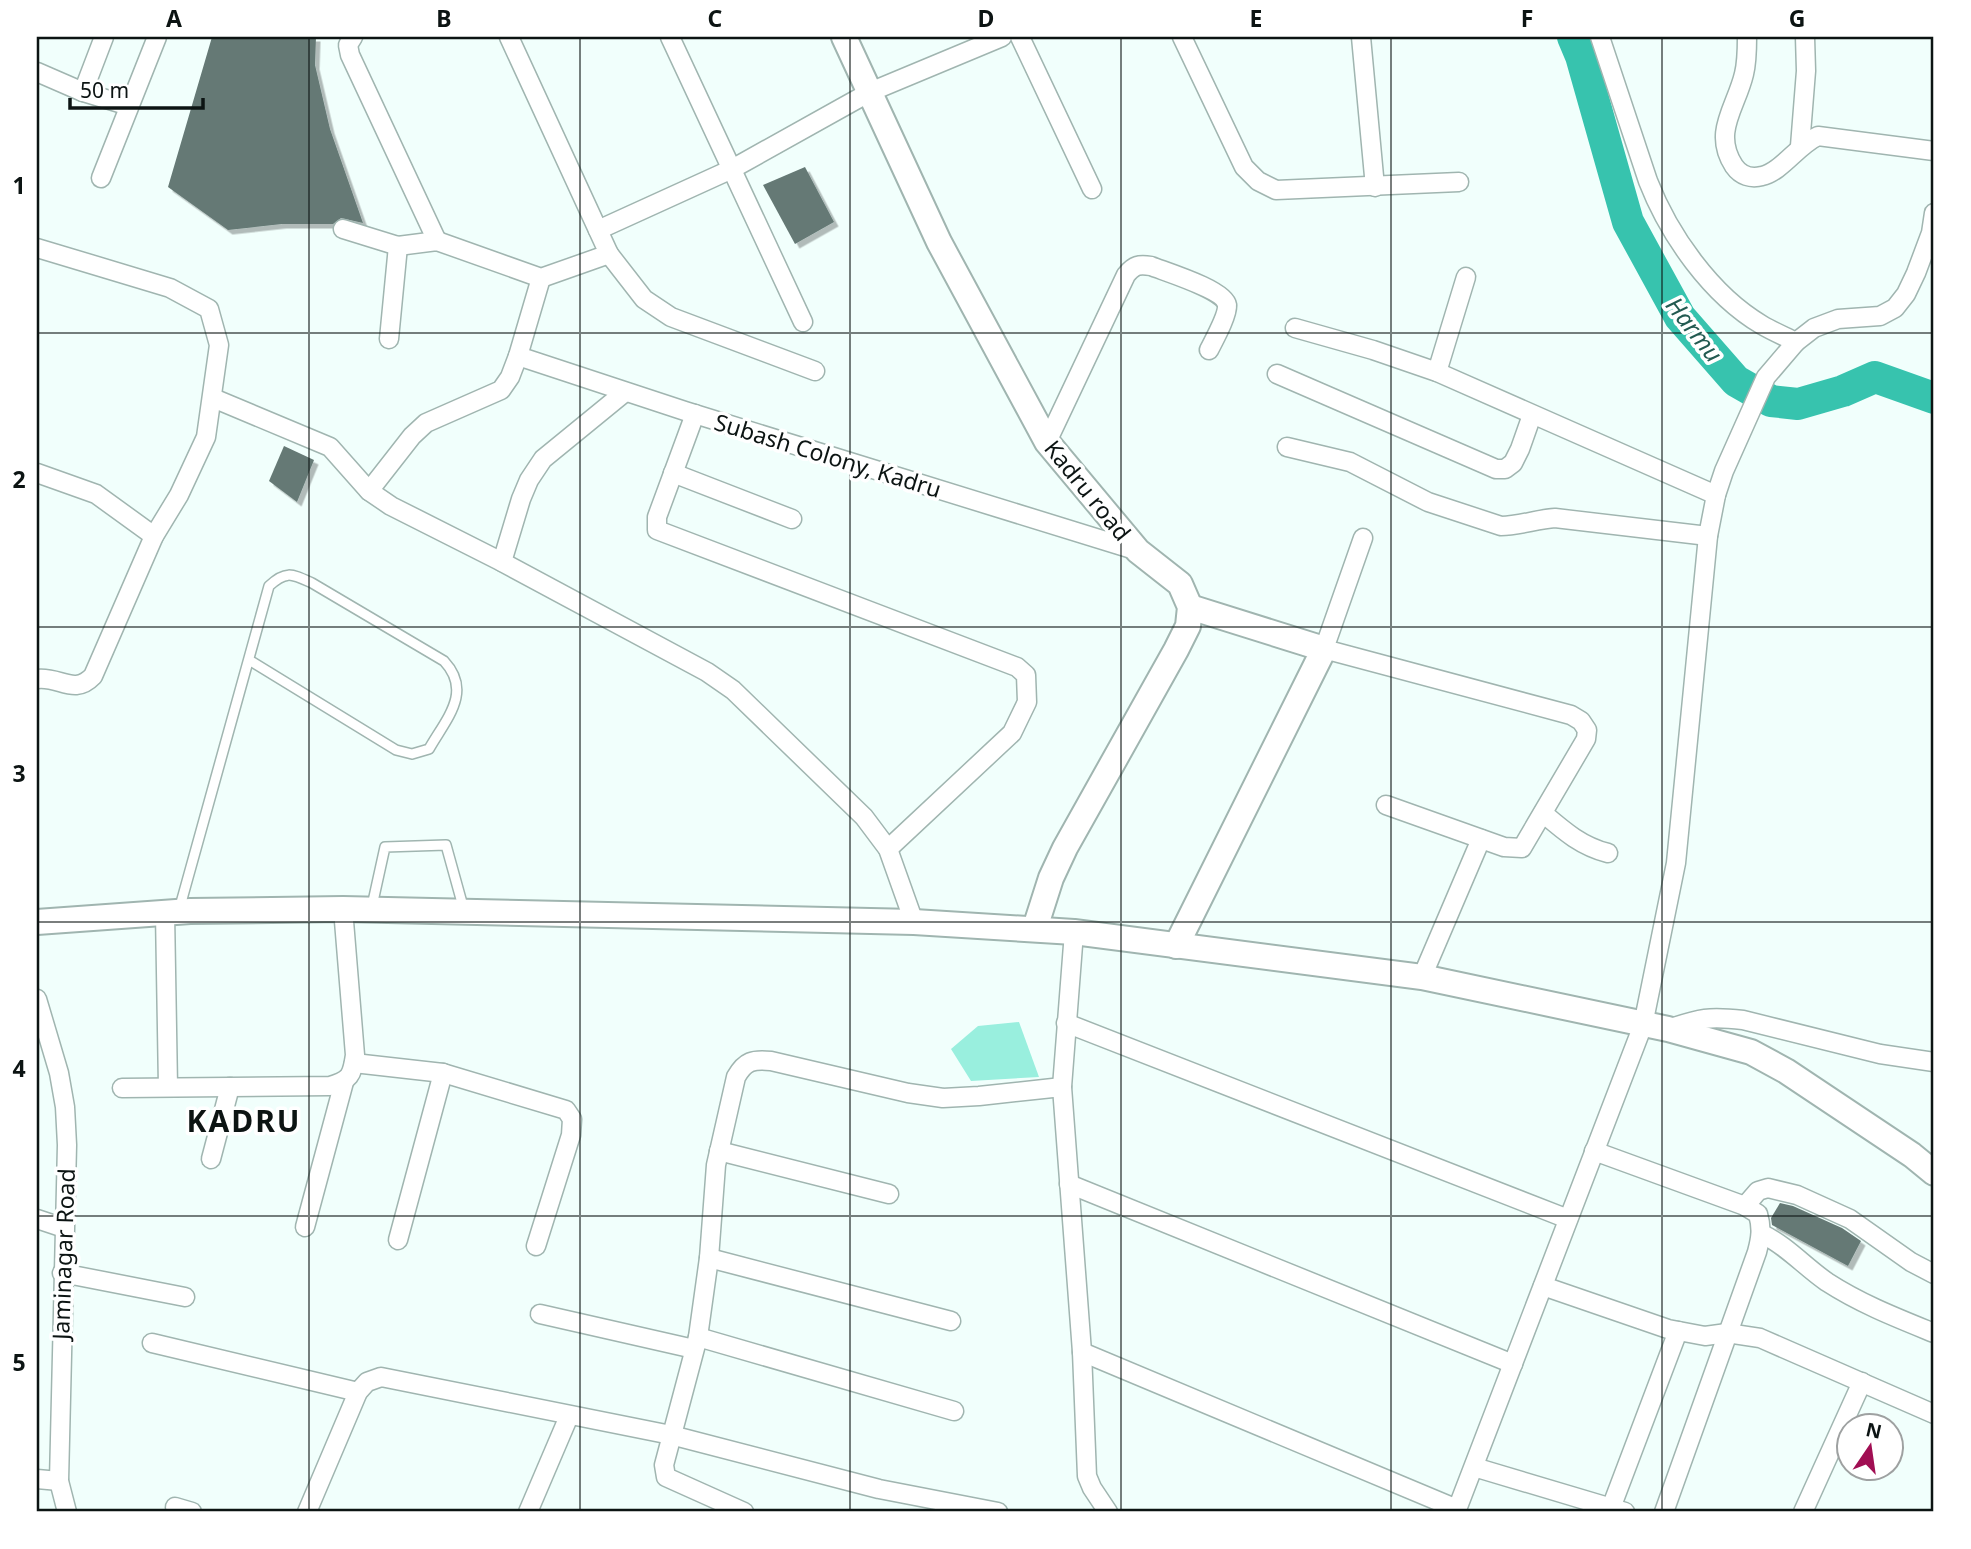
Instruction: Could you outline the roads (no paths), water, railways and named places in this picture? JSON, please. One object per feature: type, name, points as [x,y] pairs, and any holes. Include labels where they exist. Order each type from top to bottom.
[{"type":"main road","name":"Kadru road","points":[[844,37],[939,243],[1047,442],[1138,551],[1180,584],[1190,607]]},
{"type":"main road","points":[[1035,928],[1060,858],[1176,650],[1188,626],[1190,607],[1324,649],[1176,946]]},
{"type":"main road","points":[[37,922],[172,913],[343,909],[914,922],[1074,932],[1422,977],[1668,1029],[1751,1052],[1786,1070],[1901,1147],[1934,1173]]},
{"type":"street","points":[[83,92],[104,37]]},
{"type":"street","points":[[101,178],[157,37]]},
{"type":"street","points":[[352,37],[348,45],[350,55],[437,241]]},
{"type":"street","points":[[509,37],[609,254],[643,299],[671,317],[815,371]]},
{"type":"street","points":[[670,37],[803,322]]},
{"type":"street","points":[[598,230],[732,169],[870,92],[1002,37]]},
{"type":"street","points":[[1020,37],[1092,189]]},
{"type":"street","points":[[1182,37],[1244,167],[1258,181],[1276,190],[1459,182]]},
{"type":"street","points":[[1361,37],[1375,187]]},
{"type":"street","points":[[1600,37],[1654,198],[1683,246],[1705,275],[1744,312],[1761,325],[1796,342]]},
{"type":"street","points":[[1748,37],[1744,74],[1725,128],[1724,140],[1740,174],[1762,177],[1772,173],[1800,146],[1818,136],[1934,151]]},
{"type":"street","points":[[1800,146],[1807,56],[1805,37]]},
{"type":"street","points":[[37,72],[83,92],[130,106]]},
{"type":"street","points":[[1082,1352],[1457,1510],[1643,1024],[1676,863],[1708,536],[1716,495],[1766,377],[1796,342],[1824,323],[1880,316],[1895,308],[1906,295],[1916,273],[1931,233],[1934,213]]},
{"type":"street","points":[[343,229],[398,246],[437,241],[541,278],[609,254]]},
{"type":"street","points":[[389,340],[398,246]]},
{"type":"street","points":[[37,248],[170,288],[209,309],[219,345],[206,438],[179,495],[154,536],[93,676],[85,684],[77,685],[37,678]]},
{"type":"street","points":[[1047,442],[1131,268],[1139,264],[1151,266],[1224,298],[1227,304],[1226,312],[1209,350]]},
{"type":"street","points":[[1437,372],[1466,277]]},
{"type":"street","points":[[369,491],[412,436],[426,423],[501,390],[510,377],[518,356],[541,278]]},
{"type":"street","points":[[1295,328],[1373,349],[1437,372],[1716,495]]},
{"type":"street","name":"Subash Colony, Kadru","points":[[518,356],[625,392],[1138,551]]},
{"type":"street","points":[[1277,374],[1496,469],[1505,469],[1513,463],[1532,415]]},
{"type":"street","points":[[502,562],[521,499],[542,459],[625,392]]},
{"type":"street","points":[[213,398],[330,447],[369,491],[391,506],[707,672],[733,690],[864,817],[888,849],[914,922]]},
{"type":"street","points":[[695,414],[657,517],[657,530],[1017,667],[1026,675],[1027,702],[1012,733],[888,849]]},
{"type":"street","points":[[1287,447],[1350,461],[1428,502],[1501,526],[1555,518],[1708,536]]},
{"type":"street","points":[[37,473],[96,494],[154,536]]},
{"type":"street","points":[[673,473],[792,519]]},
{"type":"street","points":[[1363,538],[1324,649],[1571,715],[1581,721],[1587,730],[1586,739],[1522,848],[1504,848],[1386,805]]},
{"type":"street","points":[[1543,813],[1575,840],[1608,853]]},
{"type":"street","points":[[1422,977],[1480,839]]},
{"type":"street","points":[[305,1227],[344,1082],[352,1073],[355,1055],[343,909]]},
{"type":"street","points":[[168,1087],[172,913]]},
{"type":"street","points":[[1074,932],[1062,1087],[1082,1352],[1087,1476],[1099,1510]]},
{"type":"street","name":"Jaminagar Road","points":[[37,999],[60,1073],[65,1107],[59,1481],[67,1512]]},
{"type":"street","points":[[1668,1029],[1702,1018],[1743,1020],[1880,1054],[1934,1062]]},
{"type":"street","points":[[1066,1023],[1569,1219]]},
{"type":"street","points":[[744,1512],[666,1477],[664,1465],[696,1343],[709,1258],[713,1190],[719,1151],[736,1077],[743,1065],[755,1060],[771,1061],[908,1093],[943,1098],[979,1097],[1062,1087]]},
{"type":"street","points":[[354,1063],[443,1073],[566,1110],[572,1119],[571,1135],[536,1246]]},
{"type":"street","points":[[398,1240],[443,1073]]},
{"type":"street","points":[[122,1087],[330,1086],[344,1082]]},
{"type":"street","points":[[211,1158],[230,1087]]},
{"type":"street","points":[[719,1151],[889,1194]]},
{"type":"street","points":[[1594,1151],[1745,1206],[1758,1214],[1762,1234],[1664,1512]]},
{"type":"street","points":[[1069,1184],[1513,1364]]},
{"type":"street","points":[[1745,1206],[1758,1191],[1768,1188],[1797,1195],[1850,1220],[1911,1262],[1934,1273]]},
{"type":"street","points":[[37,1219],[64,1228]]},
{"type":"street","points":[[1762,1234],[1861,1303],[1934,1333]]},
{"type":"street","points":[[709,1258],[950,1321]]},
{"type":"street","points":[[62,1273],[185,1297]]},
{"type":"street","points":[[1543,1286],[1678,1331],[1705,1336],[1727,1333],[1760,1338],[1934,1414]]},
{"type":"street","points":[[540,1314],[696,1343],[954,1411]]},
{"type":"street","points":[[1474,1467],[1618,1510],[1678,1331]]},
{"type":"street","points":[[152,1343],[358,1392]]},
{"type":"street","points":[[307,1512],[358,1392],[367,1381],[381,1377],[671,1435],[879,1489],[998,1512]]},
{"type":"street","points":[[1803,1512],[1862,1382]]},
{"type":"street","points":[[528,1512],[569,1416]]},
{"type":"street","points":[[37,1479],[59,1481]]},
{"type":"street","points":[[174,1507],[192,1512]]},
{"type":"lane","points":[[172,913],[269,586],[279,577],[292,574],[312,583],[444,661],[453,671],[458,686],[455,703],[429,749],[412,754],[396,750],[248,660]]},
{"type":"lane","points":[[372,909],[385,847],[446,845],[465,912]]},
{"type":"waterway","name":"Harmu","points":[[1573,37],[1581,56],[1628,222],[1680,317],[1736,381],[1771,401],[1798,404],[1843,391],[1875,377],[1934,398]]},
{"type":"district","name":"KADRU","points":[[244,1120]]}]
